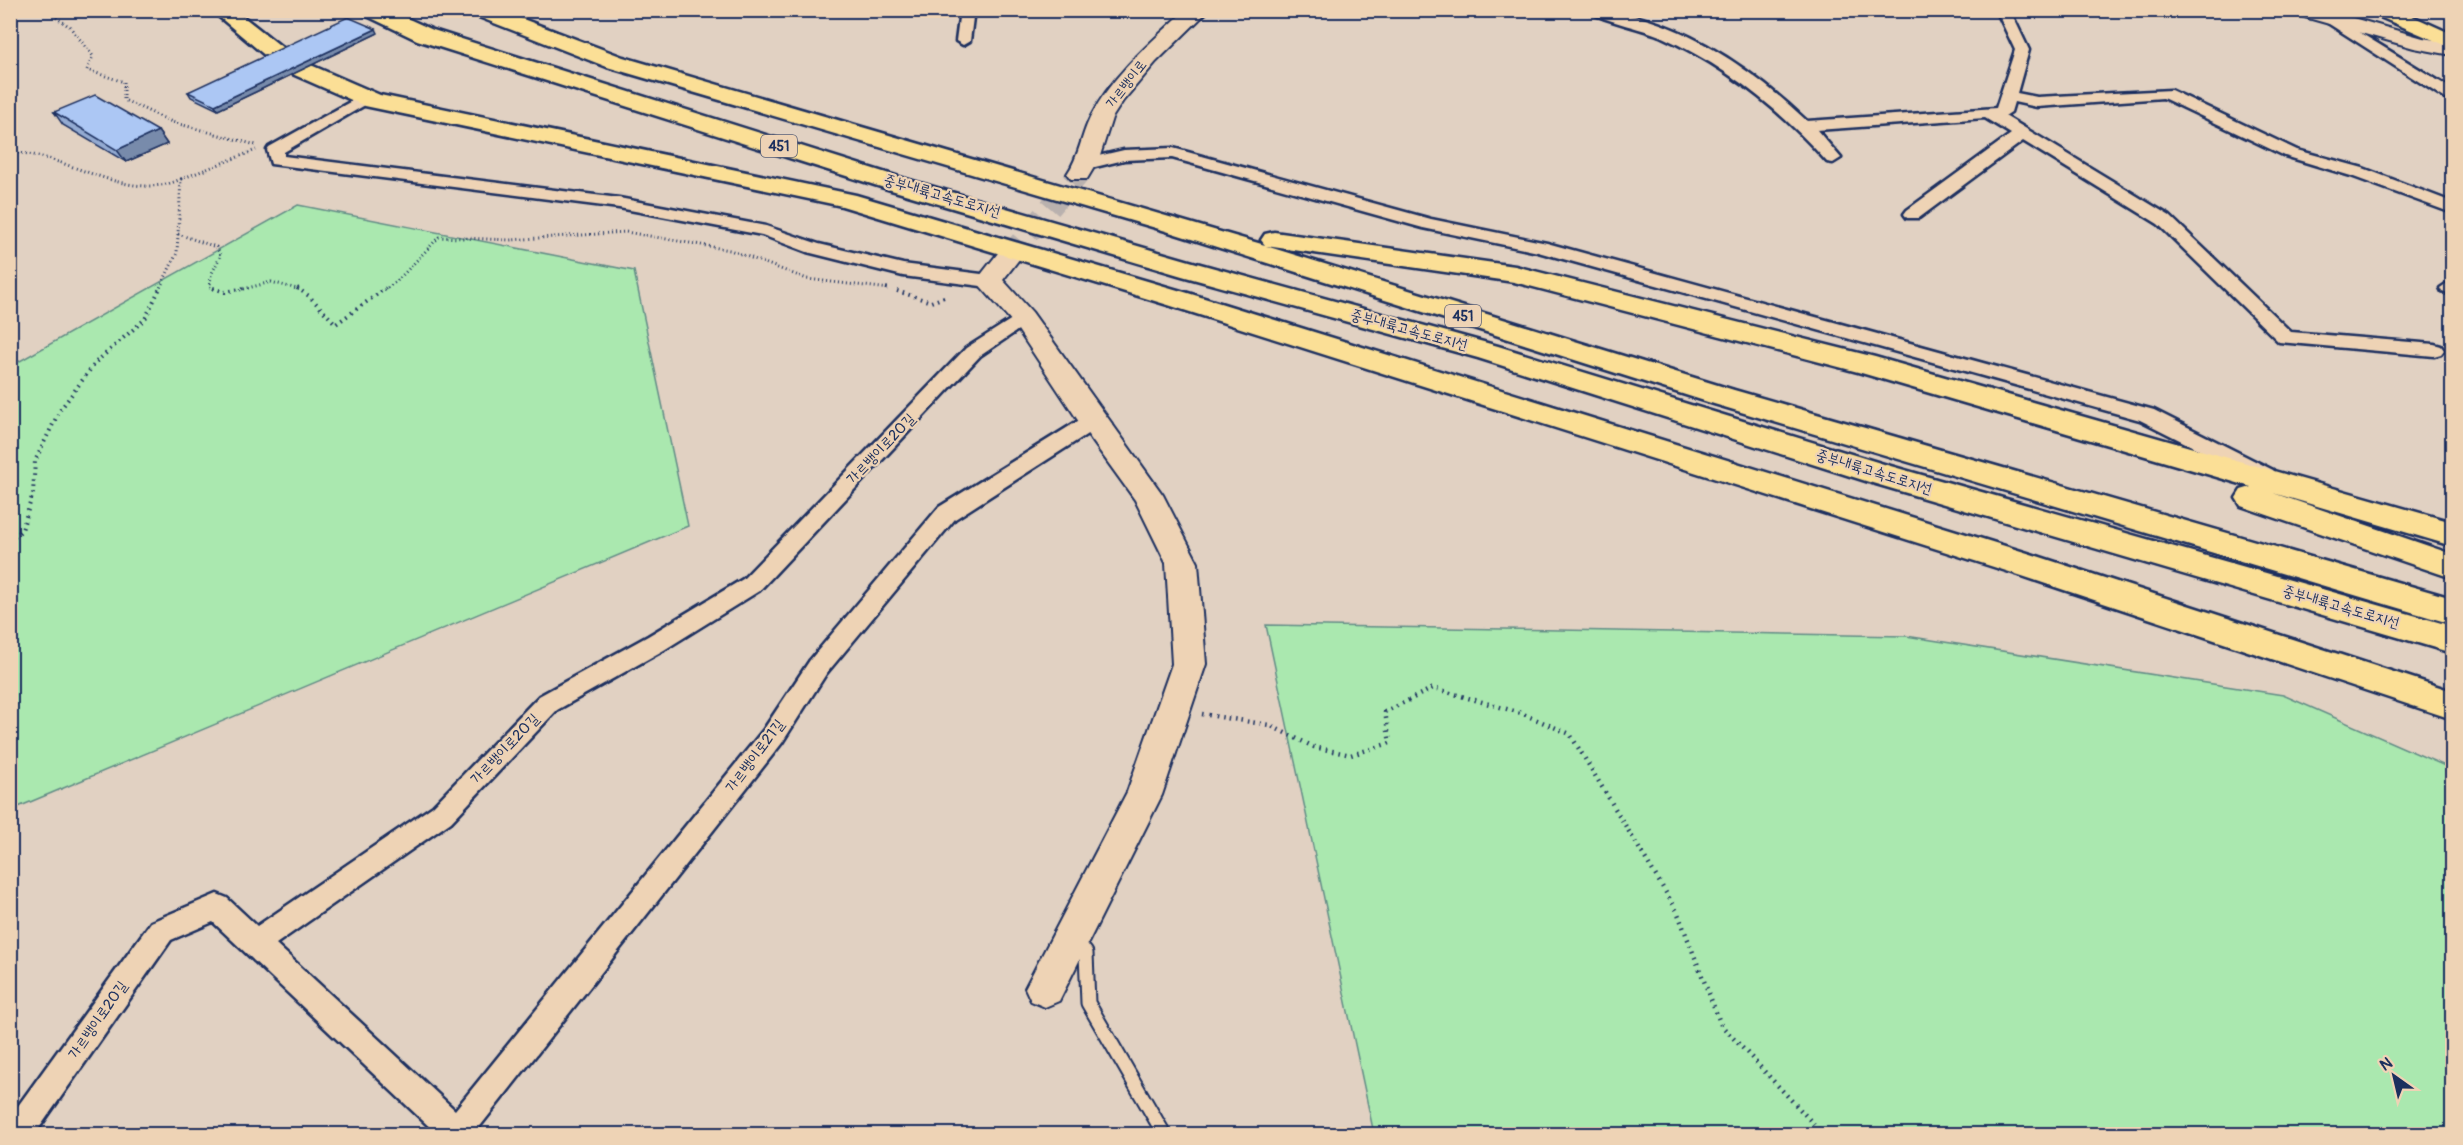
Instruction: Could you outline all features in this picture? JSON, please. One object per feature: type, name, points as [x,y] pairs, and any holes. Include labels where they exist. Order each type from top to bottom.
[{"type":"highway","points":[[221,10],[289,64],[366,98],[847,200],[1189,303],[2034,567],[2452,705]]},
{"type":"highway","name":"중부내륙고속도로지선","points":[[370,10],[425,35],[890,182],[1488,352],[1880,474],[2452,640]]},
{"type":"highway","name":"중부내륙고속도로지선","points":[[478,10],[615,62],[1175,226],[1724,397],[2452,611]]},
{"type":"highway","points":[[2380,10],[2452,42]]},
{"type":"highway","points":[[1175,226],[1515,274],[1864,364],[2452,534]]},
{"type":"highway","points":[[1864,364],[2452,566]]},
{"type":"street","points":[[963,40],[967,10]]},
{"type":"street","name":"가르뱅이로","points":[[1083,169],[1103,113],[1148,55],[1199,10]]},
{"type":"street","points":[[1594,10],[1626,17],[1684,40],[1748,79],[1806,126],[1833,158]]},
{"type":"street","points":[[1806,126],[2003,112],[2006,96],[2022,50],[2003,10]]},
{"type":"street","points":[[2301,10],[2421,44],[2452,49]]},
{"type":"street","points":[[2331,19],[2452,96]]},
{"type":"street","points":[[2006,96],[2037,102],[2165,93],[2291,153],[2357,172],[2452,208]]},
{"type":"street","points":[[366,98],[275,150],[278,160],[516,188],[619,203],[766,231],[813,249],[903,270],[998,269],[1023,318],[1093,421],[1148,495],[1182,562],[1189,664],[1144,795],[1045,988]]},
{"type":"street","points":[[1988,113],[2164,220],[2286,338],[2434,350]]},
{"type":"street","points":[[1913,214],[2022,134]]},
{"type":"street","points":[[1083,169],[1124,155],[1173,153],[1429,224],[1541,247],[2147,415],[2292,488]]},
{"type":"street","name":"가르뱅이로20길","points":[[17,1134],[161,931],[217,907],[255,943],[442,814],[549,703],[656,644],[751,585],[973,352],[1023,318]]},
{"type":"street","name":"가르뱅이로21길","points":[[456,1133],[773,736],[818,667],[947,513],[1093,421]]},
{"type":"street","points":[[255,943],[456,1133]]},
{"type":"lane","points":[[1072,934],[1086,953],[1088,1003],[1164,1134]]},
{"type":"path","points":[[10,152],[28,150],[60,158],[130,186],[161,187],[264,147],[192,130],[154,117],[124,100],[124,81],[87,70],[93,56],[70,27],[57,18],[53,10]]},
{"type":"path","points":[[10,541],[22,530],[33,493],[34,461],[60,410],[96,362],[145,319],[177,253],[181,179]]},
{"type":"path","points":[[178,234],[216,247],[221,255],[211,274],[210,287],[219,293],[236,293],[267,282],[287,286],[301,290],[336,324],[397,281],[439,237],[510,240],[626,231],[730,249],[807,279],[838,285],[874,285],[931,302],[952,295]]},
{"type":"path","points":[[1198,713],[1269,725],[1314,747],[1351,755],[1390,743],[1385,712],[1433,688],[1521,713],[1570,734],[1677,911],[1721,1025],[1823,1134]]},
{"type":"green space","points":[[298,205],[634,271],[688,526],[11,810],[11,366]]},
{"type":"green space","points":[[1266,625],[1906,636],[2283,695],[2452,769],[2452,1134],[1374,1134]]},
{"type":"building","points":[[348,17],[376,29],[215,105],[188,92]]},
{"type":"building","points":[[95,95],[158,131],[117,150],[54,112]]},
{"type":"tunnel","points":[[1007,258],[1079,174]]}]
